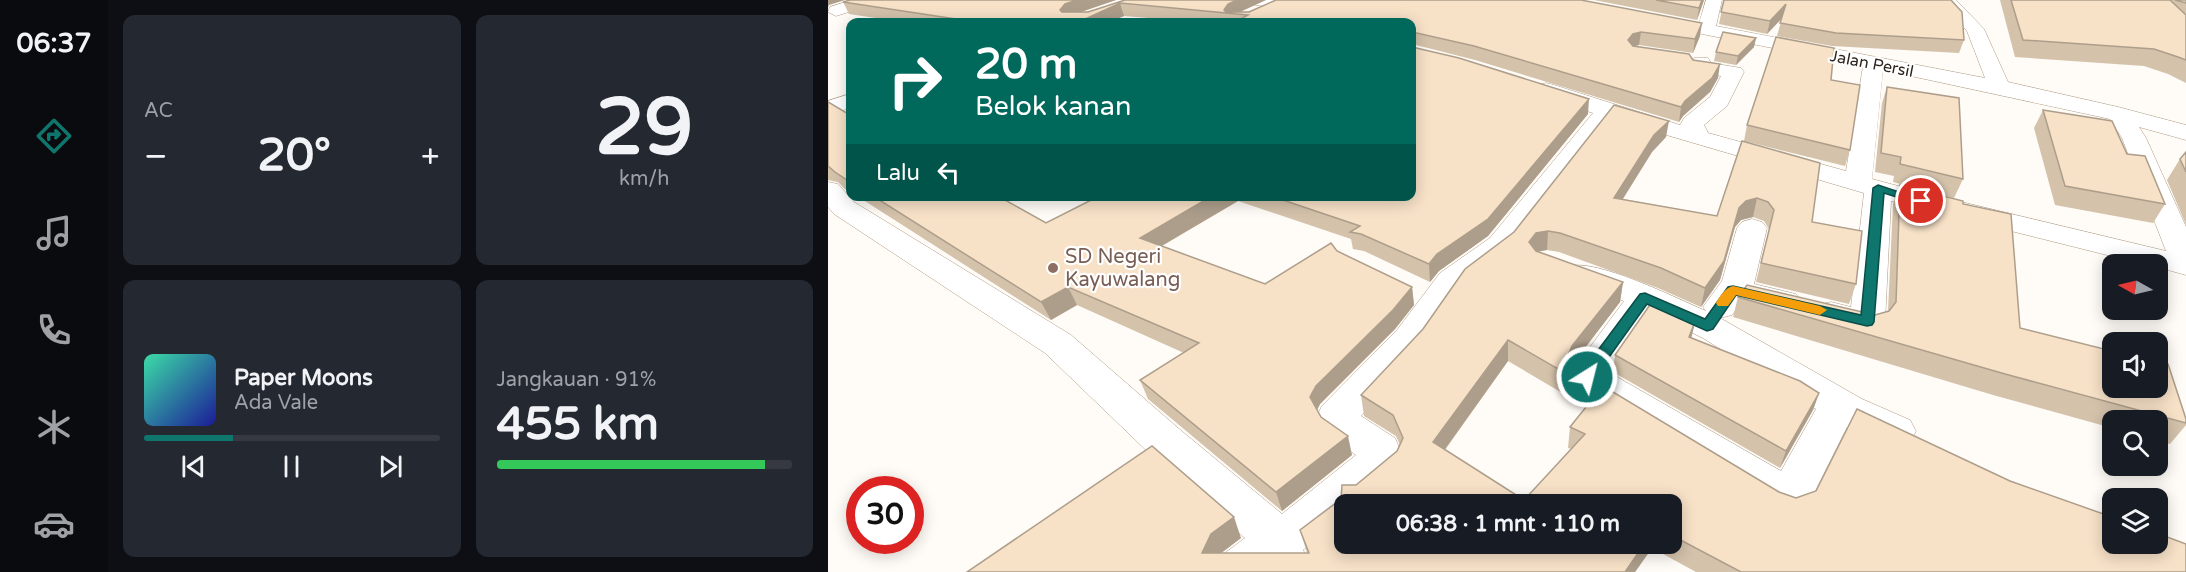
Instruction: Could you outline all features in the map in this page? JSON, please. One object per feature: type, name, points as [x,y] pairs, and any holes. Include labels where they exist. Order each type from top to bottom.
[{"type":"street","points":[[836,11],[868,0]]},
{"type":"street","points":[[1255,0],[1282,1]]},
{"type":"street","points":[[1699,137],[1693,130],[1692,123],[1719,101],[1734,72],[1698,68],[1691,60],[1709,31],[1714,0]]},
{"type":"street","points":[[1946,0],[1975,29],[1999,87]]},
{"type":"street","points":[[1249,17],[1282,1]]},
{"type":"street","name":"Jalan Persil","points":[[1636,16],[1999,87],[2118,114],[2186,133]]},
{"type":"street","points":[[1733,290],[1867,322],[1868,185],[1874,64]]},
{"type":"street","points":[[1519,81],[1699,137],[2000,222],[2186,264]]},
{"type":"street","points":[[828,108],[846,102]]},
{"type":"street","points":[[1267,563],[1299,528],[1383,458],[1380,450],[1341,423],[1336,417],[1410,339],[1422,293],[1452,280],[1501,244],[1607,110]]},
{"type":"street","points":[[2118,114],[2134,138],[2186,264]]},
{"type":"street","points":[[842,202],[1058,344],[1163,440],[1264,526],[1267,563]]},
{"type":"street","points":[[1707,326],[1738,283],[1752,228]]},
{"type":"street","points":[[1547,261],[1645,297],[1707,326],[1839,404],[1931,448]]},
{"type":"street","points":[[1645,297],[1587,377],[1789,498],[1839,404]]},
{"type":"building","points":[[850,0],[1077,0],[1065,4],[1060,10],[1062,12],[1088,12],[1125,0],[1237,0],[1228,4],[1224,10],[1226,12],[1249,12],[1276,0],[1581,0],[1702,23],[1695,39],[1641,32],[1633,34],[1628,40],[1633,46],[1689,54],[1693,60],[1720,64],[1712,78],[1681,107],[1474,46],[1416,33],[1416,18],[1242,18],[1248,15],[1120,3],[1088,18],[949,18],[843,2]]},
{"type":"building","points":[[1656,0],[1702,0],[1699,8]]},
{"type":"building","points":[[1724,0],[1951,0],[1962,12],[1964,40],[1836,33],[1780,23],[1786,4],[1770,21],[1721,12]]},
{"type":"building","points":[[2011,0],[2170,0],[2186,15],[2186,60],[2154,49],[2023,40]]},
{"type":"building","points":[[1723,32],[1756,38],[1738,56],[1716,52]]},
{"type":"building","points":[[1776,37],[1834,48],[1831,80],[1860,85],[1850,150],[1747,125]]},
{"type":"building","points":[[1416,48],[1459,58],[1589,99],[1488,219],[1437,254],[1429,264],[1361,234],[1350,232],[1360,226],[1286,201],[1416,201]]},
{"type":"building","points":[[1887,87],[1959,98],[1963,179],[1900,164],[1901,157],[1881,153]]},
{"type":"building","points":[[828,102],[846,113],[846,179],[828,166]]},
{"type":"building","points":[[1614,105],[1669,121],[1654,135],[1614,198],[1717,216],[1742,141],[1820,163],[1812,222],[1862,231],[1856,284],[1761,263],[1774,210],[1768,202],[1757,198],[1746,201],[1739,208],[1724,261],[1705,288],[1661,268],[1560,233],[1548,231],[1536,233],[1529,242],[1536,251],[1623,282],[1572,346],[1567,358],[1573,368],[1779,492],[1796,498],[1816,491],[1857,409],[2010,481],[2102,513],[2102,554],[2168,554],[2168,537],[2186,544],[2186,572],[1741,572],[1682,541],[1682,494],[1530,494],[1585,434],[1570,427],[1598,392],[1508,340],[1433,442],[1515,494],[1341,494],[1342,485],[1356,485],[1397,451],[1403,438],[1393,415],[1361,395],[1423,329],[1465,269],[1514,232]]},
{"type":"building","points":[[2043,110],[2112,121],[2127,154],[2145,156],[2165,204],[2065,186]]},
{"type":"building","points":[[2186,152],[2186,172],[2180,159]]},
{"type":"building","points":[[1900,185],[1963,201],[1963,204],[2011,214],[2020,328],[2102,348],[2102,398],[2168,398],[2168,364],[2186,423],[2168,418],[2168,410],[2138,410],[1738,297],[1747,285],[1875,315],[1889,311],[1896,302]]},
{"type":"building","points":[[881,201],[1007,201],[1046,223],[1089,201],[1203,201],[1140,238],[1265,284],[1331,243],[1337,251],[1412,287],[1393,310],[1316,386],[1310,397],[1321,417],[1348,436],[1276,492],[1140,380],[1199,343],[1068,287],[1041,302]]},
{"type":"building","points":[[1654,299],[1696,319],[1689,337],[1800,381],[1819,393],[1786,451],[1615,355]]},
{"type":"building","points":[[1152,446],[1234,517],[1211,534],[1202,553],[1309,553],[1300,530],[1334,504],[1334,554],[1637,554],[1625,572],[967,572]]},
{"type":"slow traffic","points":[[1723,303],[1733,290],[1820,310]]},
{"type":"place","name":"SD Negeri Kayuwalang","points":[[1053,268]]},
{"type":"route","points":[[1587,377],[1645,297],[1707,326],[1733,290],[1867,322],[1878,188],[1921,201]]}]
